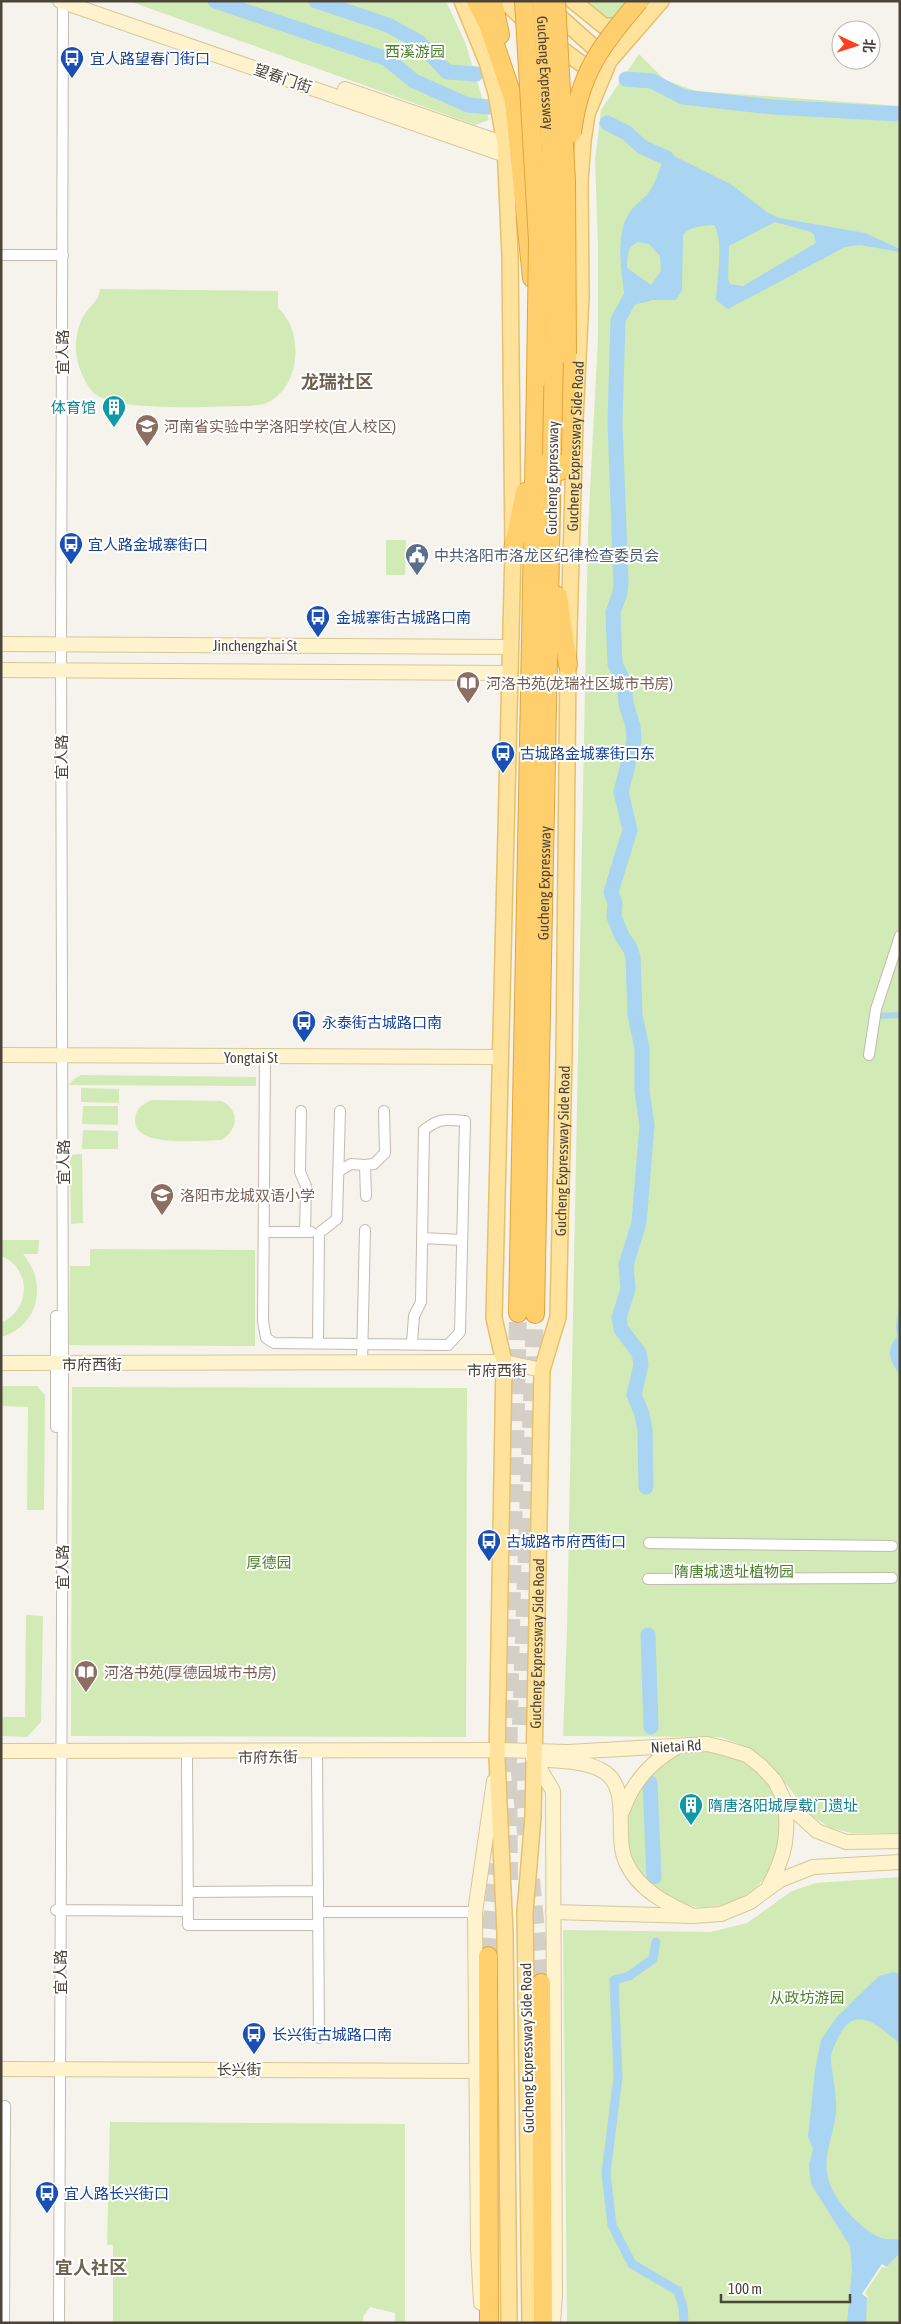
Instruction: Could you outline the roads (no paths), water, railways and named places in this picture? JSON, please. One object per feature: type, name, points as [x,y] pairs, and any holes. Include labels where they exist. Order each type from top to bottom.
[{"type":"highway","points":[[493,1],[514,102],[536,318]]},
{"type":"highway","name":"Gucheng Expressway","points":[[524,1],[538,241],[534,444],[527,1313],[551,544],[555,300],[551,158],[543,1]]},
{"type":"highway","points":[[556,1],[566,181],[567,354],[564,439],[551,544],[568,664]]},
{"type":"highway","points":[[466,2],[488,24],[514,102]]},
{"type":"highway","points":[[566,181],[575,110],[591,63],[616,28],[643,9]]},
{"type":"highway","points":[[514,550],[534,444]]},
{"type":"highway","points":[[488,1956],[489,2323]]},
{"type":"highway","points":[[541,1983],[542,2323]]},
{"type":"main road","name":"望春门街","points":[[88,1],[505,149]]},
{"type":"main road","points":[[504,1],[539,32],[601,78]]},
{"type":"main road","points":[[543,1],[609,61]]},
{"type":"main road","points":[[574,1],[604,26],[622,28],[643,9]]},
{"type":"main road","name":"Gucheng Expressway Side Road","points":[[530,2323],[525,1912],[533,1817],[542,1370],[558,1317],[564,1068],[568,664],[575,420],[581,297],[580,181],[587,114],[601,78],[609,61],[643,9],[661,1]]},
{"type":"main road","name":"望春门街","points":[[61,2],[505,149]]},
{"type":"main road","name":"Gucheng Expressway Side Road","points":[[466,2],[494,83],[505,149],[510,256],[514,550],[509,673],[494,1318],[504,1366],[497,1754],[505,1934],[509,2323]]},
{"type":"main road","name":"Jinchengzhai St","points":[[1,644],[510,647]]},
{"type":"main road","name":"Jinchengzhai St","points":[[1,670],[509,673]]},
{"type":"main road","name":"Yongtai St","points":[[1,1055],[59,1058],[500,1059]]},
{"type":"main road","name":"Yongtai St","points":[[1,1061],[59,1058]]},
{"type":"main road","name":"市府西街","points":[[1,1363],[59,1369],[504,1366]]},
{"type":"main road","name":"市府西街","points":[[1,1372],[59,1369],[362,1363],[504,1366],[542,1370]]},
{"type":"main road","name":"Nietai Rd","points":[[534,1755],[707,1744],[747,1755],[775,1781],[785,1802],[817,1831],[846,1842],[900,1841]]},
{"type":"main road","points":[[619,1820],[628,1795],[643,1773],[658,1758],[680,1746]]},
{"type":"main road","name":"市府东街","points":[[1,1751],[58,1756],[187,1758],[497,1754]]},
{"type":"main road","points":[[482,2323],[478,2248],[475,1912],[497,1754]]},
{"type":"main road","points":[[534,1755],[602,1770],[612,1779],[620,1796],[621,1845],[626,1863],[658,1900],[693,1916]]},
{"type":"main road","points":[[534,1755],[553,1791],[553,2323]]},
{"type":"main road","name":"市府东街","points":[[1,1760],[58,1756],[534,1755]]},
{"type":"main road","points":[[768,1889],[778,1869],[786,1845],[785,1802]]},
{"type":"main road","points":[[553,1912],[693,1916],[721,1914],[750,1902],[780,1880],[813,1867],[900,1862]]},
{"type":"main road","name":"长兴街","points":[[1,2061],[58,2065],[476,2067]]},
{"type":"main road","name":"长兴街","points":[[1,2069],[58,2065]]},
{"type":"street","name":"宜人路","points":[[60,2323],[58,2065],[58,644],[61,2]]},
{"type":"street","points":[[1,255],[60,258]]},
{"type":"street","points":[[1,262],[60,258]]},
{"type":"street","points":[[869,1055],[876,1009],[900,936]]},
{"type":"street","points":[[265,1059],[263,1320],[266,1338],[274,1343],[448,1345],[460,1332],[465,1121],[447,1119],[434,1122],[424,1130],[422,1302],[414,1316],[412,1344]]},
{"type":"street","points":[[301,1111],[300,1172],[306,1186],[305,1232]]},
{"type":"street","points":[[264,1232],[319,1233],[338,1219],[340,1111]]},
{"type":"street","points":[[339,1170],[351,1164],[374,1164],[385,1153],[384,1111]]},
{"type":"street","points":[[365,1165],[366,1196]]},
{"type":"street","points":[[362,1363],[365,1230]]},
{"type":"street","points":[[318,1343],[319,1233]]},
{"type":"street","points":[[422,1238],[462,1240]]},
{"type":"street","points":[[649,1543],[892,1546]]},
{"type":"street","points":[[648,1579],[892,1578]]},
{"type":"street","points":[[318,1757],[318,2038]]},
{"type":"street","points":[[187,1758],[188,1925],[318,1925]]},
{"type":"street","points":[[188,1892],[318,1891]]},
{"type":"street","points":[[58,1910],[188,1911]]},
{"type":"street","points":[[318,1912],[475,1912]]},
{"type":"street","name":"宜人路","points":[[54,2323],[58,2065]]},
{"type":"street","points":[[4,2323],[2,2311],[5,2106]]},
{"type":"water","points":[[676,157],[732,185],[768,213],[779,218],[865,233],[900,249],[900,252],[860,245],[845,247],[728,309],[716,300],[719,250],[717,231],[714,225],[702,226],[693,228],[683,235],[682,290],[676,300],[625,300],[620,254],[625,221],[632,209],[649,192],[667,158]],"holes":[[[775,222],[811,232],[816,243],[743,286],[730,284],[728,278],[729,246]],[[638,242],[649,244],[660,256],[661,271],[651,285],[627,268],[631,247]]]},
{"type":"water","points":[[900,1012],[900,1018],[878,1019],[879,1013]]},
{"type":"water","points":[[900,1301],[900,1375],[891,1360],[890,1351],[897,1337],[896,1325]]},
{"type":"water","points":[[893,1972],[900,1974],[900,2044],[877,2025],[861,2019],[853,2021],[846,2026],[831,2054],[836,2113],[826,2165],[829,2182],[840,2202],[864,2228],[881,2238],[900,2239],[900,2253],[886,2267],[882,2264],[862,2294],[867,2297],[866,2323],[847,2323],[852,2270],[850,2246],[811,2184],[809,2165],[813,2149],[808,2137],[815,2070],[821,2040],[836,2018],[879,1976]]},
{"type":"waterway","points":[[215,1],[387,59],[414,81],[468,105],[489,107]]},
{"type":"waterway","points":[[316,1],[388,25],[419,42],[447,72],[476,74]]},
{"type":"waterway","points":[[626,79],[652,81],[683,97],[772,107],[900,114]]},
{"type":"waterway","points":[[607,123],[627,133],[642,147],[667,158],[674,177]]},
{"type":"waterway","points":[[646,1487],[645,1430],[642,1414],[634,1395],[641,1365],[639,1353],[621,1329],[619,1318],[628,1289],[626,1265],[639,1223],[647,1125],[642,1091],[642,1048],[635,1015],[633,957],[614,917],[615,903],[611,892],[630,830],[621,792],[634,741],[633,726],[626,704],[624,682],[615,664],[613,612],[620,593],[621,583],[615,422],[618,320],[630,298],[647,294]]},
{"type":"waterway","points":[[648,1635],[651,1727]]},
{"type":"waterway","points":[[650,1783],[654,1877]]},
{"type":"waterway","points":[[656,1942],[653,1959],[629,1976],[614,1980],[618,2077],[606,2173],[612,2225],[632,2264],[678,2291],[683,2307],[684,2323]]},
{"type":"tunnel","points":[[509,1880],[508,1764],[518,1313]]},
{"type":"tunnel","points":[[521,1725],[535,1314]]},
{"type":"tunnel","points":[[519,1763],[527,1843]]},
{"type":"tunnel","points":[[488,1956],[498,1864]]},
{"type":"tunnel","points":[[531,1879],[541,1983]]},
{"type":"place","name":"宜人路望春门街口","points":[[72,79]]},
{"type":"place","name":"体育馆","points":[[114,428]]},
{"type":"place","name":"河南省实验中学洛阳学校(宜人校区)","points":[[147,447]]},
{"type":"place","name":"宜人路金城寨街口","points":[[71,565]]},
{"type":"place","name":"中共洛阳市洛龙区纪律检查委员会","points":[[417,576]]},
{"type":"place","name":"金城寨街古城路口南","points":[[318,638]]},
{"type":"place","name":"河洛书苑(龙瑞社区城市书房)","points":[[468,704]]},
{"type":"place","name":"古城路金城寨街口东","points":[[503,774]]},
{"type":"place","name":"永泰街古城路口南","points":[[304,1043]]},
{"type":"place","name":"洛阳市龙城双语小学","points":[[162,1216]]},
{"type":"place","name":"古城路市府西街口","points":[[489,1562]]},
{"type":"place","name":"河洛书苑(厚德园城市书房)","points":[[86,1693]]},
{"type":"place","name":"隋唐洛阳城厚载门遗址","points":[[691,1826]]},
{"type":"place","name":"长兴街古城路口南","points":[[254,2055]]},
{"type":"place","name":"宜人路长兴街口","points":[[47,2214]]},
{"type":"district","name":"龙瑞社区","points":[[337,381]]},
{"type":"district","name":"宜人社区","points":[[91,2267]]},
{"type":"park label","name":"西溪游园","points":[[415,51]]},
{"type":"park label","name":"厚德园","points":[[269,1562]]},
{"type":"park label","name":"隋唐城遗址植物园","points":[[734,1571]]},
{"type":"park label","name":"从政坊游园","points":[[807,1997]]}]
